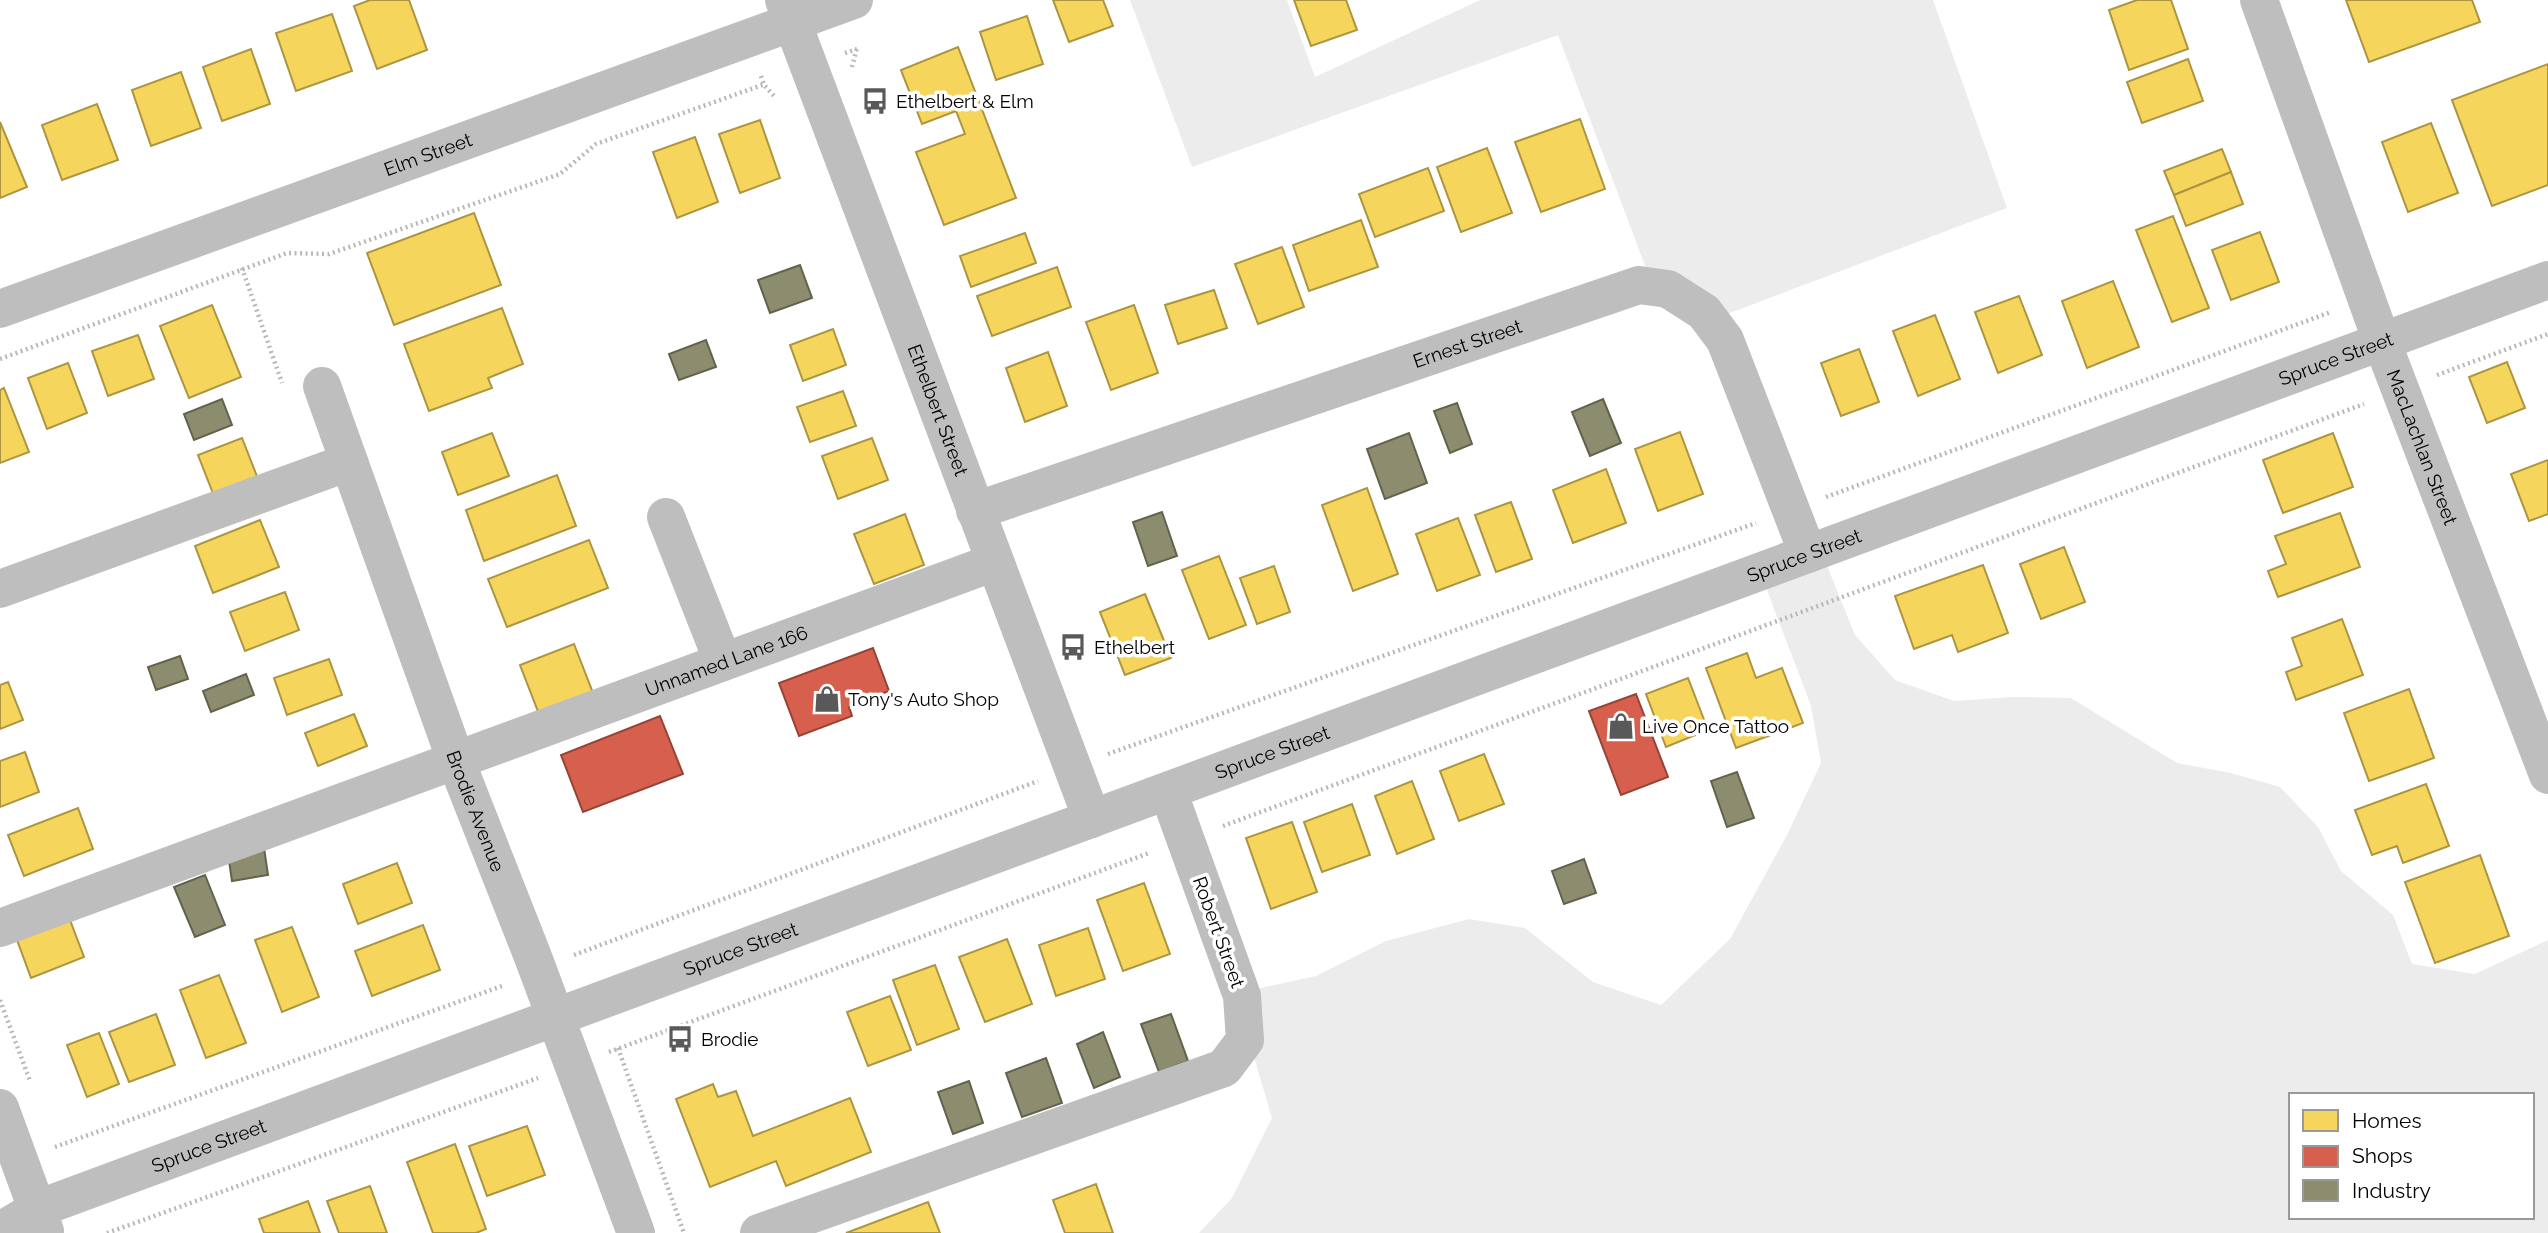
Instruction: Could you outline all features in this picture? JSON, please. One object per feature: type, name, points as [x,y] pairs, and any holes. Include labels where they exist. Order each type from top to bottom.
[{"type":"street","name":"Elm Street","points":[[0,309],[788,11],[854,0]]},
{"type":"street","name":"MacLachlan Street","points":[[2259,0],[2382,342],[2548,775]]},
{"type":"street","name":"Ethelbert Street","points":[[788,11],[1092,819]]},
{"type":"street","name":"Spruce Street","points":[[0,1231],[41,1221],[554,1016],[2548,280]]},
{"type":"street","name":"Ernest Street","points":[[975,511],[1639,285],[1668,289],[1704,312],[1725,340],[1808,554]]},
{"type":"street","name":"Brodie Avenue","points":[[322,386],[456,761],[636,1233]]},
{"type":"street","points":[[0,589],[349,462]]},
{"type":"street","points":[[666,517],[723,662]]},
{"type":"street","name":"Unnamed Lane 166","points":[[0,928],[995,562]]},
{"type":"street","name":"Robert Street","points":[[759,1233],[1224,1068],[1245,1040],[1242,996],[1168,791]]},
{"type":"street","points":[[0,1108],[41,1221]]},
{"type":"path","points":[[0,359],[287,253],[330,254],[560,174],[596,144],[857,49]]},
{"type":"path","points":[[19,1160],[503,985],[537,969],[1073,768],[1791,510],[2367,298]]},
{"type":"path","points":[[107,1233],[573,1066],[2548,334]]},
{"type":"path","points":[[0,1000],[32,1086]]},
{"type":"path","points":[[618,1048],[684,1233]]},
{"type":"path","points":[[50,1135],[55,1147]]},
{"type":"shaded area","points":[[1130,0],[1287,0],[1315,77],[1480,0],[1933,0],[2007,208],[1714,319],[1649,276],[1558,35],[1192,167]]},
{"type":"shaded area","points":[[1823,556],[1855,635],[1895,680],[1954,701],[2013,697],[2071,698],[2177,763],[2231,773],[2280,787],[2318,827],[2341,871],[2393,915],[2412,964],[2475,974],[2548,940],[2548,1233],[1199,1233],[1232,1198],[1272,1118],[1250,1044],[1251,990],[1316,976],[1386,941],[1469,919],[1525,928],[1593,982],[1661,1005],[1730,939],[1787,835],[1821,763],[1811,706],[1762,577]]},
{"type":"building: Homes","points":[[370,0],[409,0],[427,50],[377,69],[354,6]]},
{"type":"building: Homes","points":[[1053,0],[1103,0],[1113,26],[1069,42]]},
{"type":"building: Homes","points":[[1294,0],[1346,0],[1357,30],[1311,46]]},
{"type":"building: Homes","points":[[2137,0],[2171,0],[2188,49],[2129,70],[2109,10]]},
{"type":"building: Homes","points":[[2346,0],[2472,0],[2480,22],[2369,62]]},
{"type":"building: Homes","points":[[332,14],[352,71],[296,91],[276,33]]},
{"type":"building: Homes","points":[[1027,16],[1043,64],[996,80],[980,32]]},
{"type":"building: Homes","points":[[958,47],[1016,198],[944,225],[916,152],[965,134],[956,111],[922,124],[901,70]]},
{"type":"building: Homes","points":[[251,49],[270,104],[222,121],[203,67]]},
{"type":"building: Homes","points":[[2188,59],[2203,101],[2142,123],[2127,82]]},
{"type":"building: Homes","points":[[2548,64],[2548,185],[2492,206],[2452,100]]},
{"type":"building: Homes","points":[[181,72],[201,128],[151,146],[132,90]]},
{"type":"building: Homes","points":[[97,104],[118,160],[62,180],[42,125]]},
{"type":"building: Homes","points":[[1580,119],[1605,189],[1541,212],[1515,142]]},
{"type":"building: Homes","points":[[760,120],[780,178],[740,193],[719,134]]},
{"type":"building: Homes","points":[[0,122],[27,187],[0,198]]},
{"type":"building: Homes","points":[[2431,123],[2458,193],[2408,212],[2382,142]]},
{"type":"building: Homes","points":[[695,137],[718,202],[677,218],[653,152]]},
{"type":"building: Homes","points":[[1487,148],[1512,213],[1461,232],[1437,167]]},
{"type":"building: Homes","points":[[2222,149],[2231,172],[2174,195],[2164,171]]},
{"type":"building: Homes","points":[[1428,168],[1444,211],[1375,237],[1359,194]]},
{"type":"building: Homes","points":[[2231,172],[2243,204],[2186,226],[2174,195]]},
{"type":"building: Homes","points":[[474,213],[501,285],[394,325],[367,253]]},
{"type":"building: Homes","points":[[2173,216],[2209,308],[2172,322],[2136,230]]},
{"type":"building: Homes","points":[[1361,220],[1378,267],[1309,291],[1293,245]]},
{"type":"building: Homes","points":[[2260,232],[2279,282],[2231,300],[2212,250]]},
{"type":"building: Homes","points":[[1025,233],[1036,263],[971,287],[960,256]]},
{"type":"building: Homes","points":[[1282,247],[1304,307],[1258,324],[1235,264]]},
{"type":"building: Homes","points":[[1057,267],[1071,307],[992,336],[977,296]]},
{"type":"building: Homes","points":[[2113,281],[2139,347],[2087,368],[2062,301]]},
{"type":"building: Homes","points":[[1214,290],[1227,328],[1178,344],[1165,305]]},
{"type":"building: Homes","points":[[2019,296],[2042,355],[1998,373],[1975,312]]},
{"type":"building: Homes","points":[[212,305],[241,377],[189,398],[160,326]]},
{"type":"building: Homes","points":[[1134,305],[1158,373],[1111,390],[1086,322]]},
{"type":"building: Homes","points":[[502,308],[523,364],[488,378],[492,388],[429,411],[404,344]]},
{"type":"building: Homes","points":[[1935,315],[1960,379],[1918,396],[1893,331]]},
{"type":"building: Homes","points":[[833,329],[846,365],[803,381],[790,345]]},
{"type":"building: Homes","points":[[138,335],[154,379],[108,396],[92,351]]},
{"type":"building: Homes","points":[[1859,349],[1879,402],[1841,416],[1821,363]]},
{"type":"building: Homes","points":[[1048,352],[1067,406],[1025,422],[1006,368]]},
{"type":"building: Homes","points":[[2507,362],[2525,408],[2487,423],[2469,377]]},
{"type":"building: Homes","points":[[68,363],[87,413],[47,429],[28,378]]},
{"type":"building: Homes","points":[[4,388],[29,452],[0,463],[0,390]]},
{"type":"building: Homes","points":[[843,391],[856,426],[810,442],[797,407]]},
{"type":"building: Homes","points":[[1680,432],[1703,494],[1658,511],[1635,449]]},
{"type":"building: Homes","points":[[492,433],[509,476],[458,495],[442,452]]},
{"type":"building: Homes","points":[[2333,433],[2353,487],[2283,513],[2263,460]]},
{"type":"building: Homes","points":[[242,438],[260,484],[216,501],[198,455]]},
{"type":"building: Homes","points":[[872,438],[888,480],[838,499],[822,456]]},
{"type":"building: Homes","points":[[2548,460],[2548,514],[2529,521],[2511,474]]},
{"type":"building: Homes","points":[[1606,469],[1626,523],[1573,543],[1553,490]]},
{"type":"building: Homes","points":[[557,475],[576,526],[484,561],[466,510]]},
{"type":"building: Homes","points":[[1367,488],[1398,574],[1353,591],[1322,505]]},
{"type":"building: Homes","points":[[1511,502],[1532,559],[1496,572],[1475,515]]},
{"type":"building: Homes","points":[[2340,513],[2360,567],[2278,597],[2268,571],[2286,564],[2275,536]]},
{"type":"building: Homes","points":[[905,514],[924,565],[874,584],[854,534]]},
{"type":"building: Homes","points":[[1458,518],[1480,575],[1437,591],[1416,534]]},
{"type":"building: Homes","points":[[260,520],[279,567],[213,593],[195,546]]},
{"type":"building: Homes","points":[[589,540],[608,588],[507,627],[488,579]]},
{"type":"building: Homes","points":[[2064,547],[2085,602],[2041,619],[2020,564]]},
{"type":"building: Homes","points":[[1219,556],[1246,625],[1209,639],[1182,570]]},
{"type":"building: Homes","points":[[1983,565],[2008,633],[1958,652],[1952,635],[1914,649],[1895,596]]},
{"type":"building: Homes","points":[[1274,566],[1290,612],[1257,624],[1240,578]]},
{"type":"building: Homes","points":[[285,592],[299,630],[245,651],[230,612]]},
{"type":"building: Homes","points":[[1145,594],[1171,658],[1125,675],[1100,612]]},
{"type":"building: Homes","points":[[2342,619],[2363,675],[2296,700],[2286,672],[2302,666],[2292,638]]},
{"type":"building: Homes","points":[[574,644],[593,693],[539,714],[520,665]]},
{"type":"building: Homes","points":[[1747,653],[1756,678],[1782,668],[1803,723],[1736,748],[1706,668]]},
{"type":"building: Homes","points":[[329,659],[342,695],[287,715],[274,678]]},
{"type":"building: Homes","points":[[1688,678],[1708,730],[1666,747],[1646,694]]},
{"type":"building: Homes","points":[[8,682],[23,720],[0,729],[0,685]]},
{"type":"building: Homes","points":[[2409,689],[2434,758],[2369,781],[2344,713]]},
{"type":"building: Homes","points":[[354,714],[367,746],[318,766],[305,733]]},
{"type":"building: Homes","points":[[25,752],[39,792],[0,807],[0,761]]},
{"type":"building: Homes","points":[[1484,754],[1504,804],[1459,821],[1440,771]]},
{"type":"building: Homes","points":[[1412,781],[1434,839],[1397,854],[1375,796]]},
{"type":"building: Homes","points":[[2426,784],[2449,846],[2403,863],[2397,846],[2372,855],[2355,810]]},
{"type":"building: Homes","points":[[1352,804],[1370,855],[1322,872],[1304,822]]},
{"type":"building: Homes","points":[[78,808],[93,849],[24,876],[8,835]]},
{"type":"building: Homes","points":[[1292,822],[1317,892],[1271,909],[1246,838]]},
{"type":"building: Homes","points":[[2480,855],[2509,936],[2435,963],[2405,882]]},
{"type":"building: Homes","points":[[397,863],[412,903],[358,924],[343,884]]},
{"type":"building: Homes","points":[[1144,883],[1170,954],[1123,971],[1097,900]]},
{"type":"building: Homes","points":[[70,920],[84,957],[31,978],[17,940]]},
{"type":"building: Homes","points":[[423,925],[440,970],[372,996],[355,951]]},
{"type":"building: Homes","points":[[292,927],[319,997],[282,1012],[255,940]]},
{"type":"building: Homes","points":[[1088,928],[1105,979],[1056,996],[1039,945]]},
{"type":"building: Homes","points":[[1007,939],[1032,1004],[985,1022],[959,957]]},
{"type":"building: Homes","points":[[935,965],[959,1029],[917,1045],[893,980]]},
{"type":"building: Homes","points":[[219,975],[246,1043],[206,1058],[180,990]]},
{"type":"building: Homes","points":[[890,996],[911,1050],[868,1066],[847,1012]]},
{"type":"building: Homes","points":[[156,1014],[175,1065],[129,1082],[109,1032]]},
{"type":"building: Homes","points":[[99,1033],[119,1084],[87,1097],[67,1045]]},
{"type":"building: Homes","points":[[713,1084],[718,1097],[736,1091],[753,1136],[850,1098],[871,1152],[786,1186],[776,1161],[710,1187],[676,1099]]},
{"type":"building: Homes","points":[[527,1126],[545,1175],[487,1196],[469,1146]]},
{"type":"building: Homes","points":[[455,1144],[486,1229],[476,1233],[433,1233],[407,1162]]},
{"type":"building: Homes","points":[[1096,1184],[1113,1233],[1065,1233],[1053,1200]]},
{"type":"building: Homes","points":[[370,1186],[387,1233],[339,1233],[327,1201]]},
{"type":"building: Homes","points":[[308,1201],[320,1233],[264,1233],[259,1219]]},
{"type":"building: Homes","points":[[928,1202],[940,1233],[846,1233]]},
{"type":"building: Shops","name":"Tony's Auto Shop","points":[[873,648],[889,691],[849,707],[852,716],[799,736],[779,683]]},
{"type":"building: Shops","points":[[1636,694],[1668,777],[1621,795],[1589,711]]},
{"type":"building: Shops","points":[[660,716],[683,774],[583,812],[561,755]]},
{"type":"building: Industry","points":[[800,265],[812,298],[770,313],[758,280]]},
{"type":"building: Industry","points":[[706,340],[716,367],[679,380],[669,354]]},
{"type":"building: Industry","points":[[222,399],[232,425],[194,440],[184,414]]},
{"type":"building: Industry","points":[[1603,399],[1621,443],[1590,456],[1572,412]]},
{"type":"building: Industry","points":[[1457,403],[1472,444],[1450,453],[1434,411]]},
{"type":"building: Industry","points":[[1409,433],[1427,483],[1385,499],[1367,449]]},
{"type":"building: Industry","points":[[1162,512],[1177,556],[1148,566],[1133,522]]},
{"type":"building: Industry","points":[[180,656],[188,679],[156,690],[148,667]]},
{"type":"building: Industry","points":[[246,674],[254,695],[211,712],[203,691]]},
{"type":"building: Industry","points":[[1737,772],[1754,818],[1727,827],[1711,781]]},
{"type":"building: Industry","points":[[264,848],[268,875],[232,881],[228,854]]},
{"type":"building: Industry","points":[[1584,859],[1596,893],[1564,904],[1552,871]]},
{"type":"building: Industry","points":[[205,875],[225,925],[195,937],[174,887]]},
{"type":"building: Industry","points":[[1171,1014],[1188,1061],[1159,1072],[1141,1024]]},
{"type":"building: Industry","points":[[1103,1032],[1120,1077],[1094,1088],[1077,1044]]},
{"type":"building: Industry","points":[[1046,1058],[1062,1103],[1022,1117],[1006,1073]]},
{"type":"building: Industry","points":[[969,1081],[983,1123],[953,1134],[938,1092]]},
{"type":"place","name":"Ethelbert & Elm","points":[[875,101]]},
{"type":"place","name":"Ethelbert","points":[[1073,647]]},
{"type":"place","name":"Tony's Auto Shop","points":[[827,699]]},
{"type":"place","name":"Live Once Tattoo","points":[[1621,726]]},
{"type":"place","name":"Brodie","points":[[680,1039]]}]
